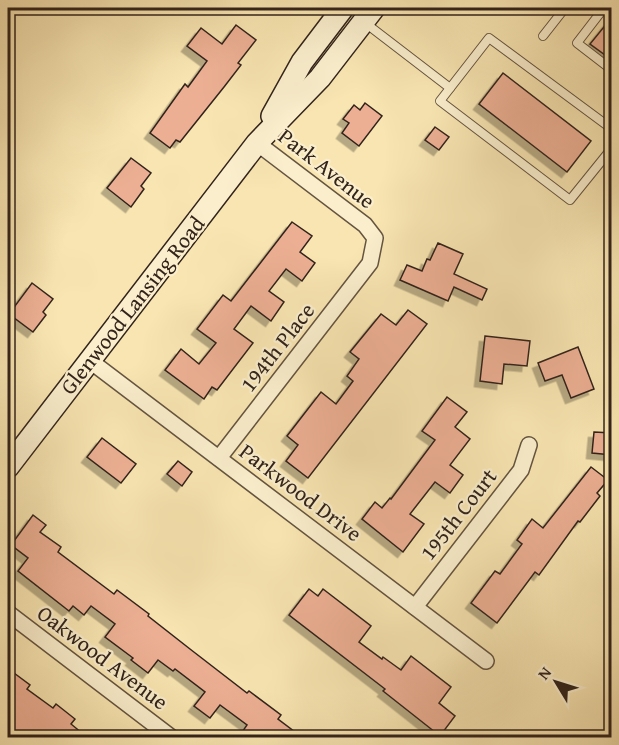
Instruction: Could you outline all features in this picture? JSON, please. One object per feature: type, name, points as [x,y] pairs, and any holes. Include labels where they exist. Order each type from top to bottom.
[{"type":"main road","name":"Glenwood Lansing Road","points":[[257,143],[302,62],[343,8]]},
{"type":"main road","name":"Glenwood Lansing Road","points":[[8,467],[257,143],[320,78],[369,14]]},
{"type":"street","name":"Park Avenue","points":[[257,143],[365,225],[375,238],[370,263]]},
{"type":"street","name":"194th Place","points":[[219,458],[370,263]]},
{"type":"street","name":"Parkwood Drive","points":[[89,360],[486,661]]},
{"type":"street","name":"195th Court","points":[[415,607],[521,470],[529,445]]},
{"type":"street","name":"Oakwood Avenue","points":[[8,613],[172,738]]},
{"type":"lane","points":[[543,36],[565,8]]},
{"type":"lane","points":[[604,8],[577,43],[612,70]]},
{"type":"lane","points":[[369,14],[450,88]]},
{"type":"lane","points":[[612,129],[489,38],[440,101],[570,200],[612,148]]},
{"type":"building","points":[[612,17],[612,60],[590,44]]},
{"type":"building","points":[[236,25],[256,40],[238,63],[241,65],[224,87],[180,142],[176,140],[170,148],[150,133],[185,84],[188,87],[207,61],[187,46],[201,28],[222,44]]},
{"type":"building","points":[[503,73],[591,141],[567,172],[479,104]]},
{"type":"building","points":[[365,103],[382,116],[359,146],[342,133],[349,123],[343,119],[354,105],[360,110]]},
{"type":"building","points":[[435,127],[449,137],[439,150],[425,140]]},
{"type":"building","points":[[131,158],[151,173],[141,186],[144,189],[131,207],[107,188]]},
{"type":"building","points":[[292,222],[312,236],[300,252],[315,263],[302,281],[286,269],[269,291],[284,302],[271,321],[251,306],[234,329],[253,343],[217,390],[212,387],[204,399],[165,370],[181,349],[199,364],[216,343],[197,329],[223,295],[231,301]]},
{"type":"building","points":[[438,243],[463,254],[454,274],[487,289],[482,300],[454,287],[448,301],[400,280],[407,265],[422,271]]},
{"type":"building","points":[[32,283],[53,299],[43,312],[46,315],[33,332],[9,314]]},
{"type":"building","points":[[408,310],[427,324],[308,478],[286,461],[298,445],[287,436],[321,392],[336,404],[353,381],[347,376],[359,359],[350,352],[381,314],[396,325]]},
{"type":"building","points":[[485,336],[530,341],[527,366],[504,364],[502,384],[480,381]]},
{"type":"building","points":[[578,347],[594,389],[571,398],[562,375],[545,381],[538,363]]},
{"type":"building","points":[[447,397],[467,412],[455,427],[470,439],[450,465],[463,475],[450,493],[435,482],[410,514],[424,524],[403,552],[362,519],[375,502],[382,508],[391,499],[435,440],[422,431]]},
{"type":"building","points":[[594,432],[612,433],[612,455],[592,453]]},
{"type":"building","points":[[102,438],[136,464],[121,483],[87,457]]},
{"type":"building","points":[[178,461],[192,472],[182,486],[167,474]]},
{"type":"building","points":[[591,467],[608,480],[597,493],[600,496],[580,522],[578,521],[539,575],[535,572],[497,623],[471,603],[495,571],[500,574],[522,544],[517,540],[532,519],[543,528]]},
{"type":"building","points":[[33,515],[46,525],[40,532],[61,547],[58,552],[114,594],[117,590],[149,614],[148,616],[247,693],[249,691],[281,715],[278,719],[303,738],[238,738],[247,725],[220,705],[210,718],[194,706],[205,692],[175,669],[173,671],[158,660],[148,673],[131,660],[133,658],[105,637],[115,624],[91,606],[84,615],[73,606],[69,611],[18,571],[28,558],[11,545]]},
{"type":"building","points":[[309,589],[318,596],[323,589],[371,626],[359,642],[382,659],[383,657],[401,670],[411,656],[451,687],[439,703],[455,716],[440,736],[383,691],[385,689],[289,615]]},
{"type":"building","points":[[14,673],[30,685],[27,689],[53,708],[56,704],[75,719],[71,724],[88,738],[8,738],[8,682]]}]
